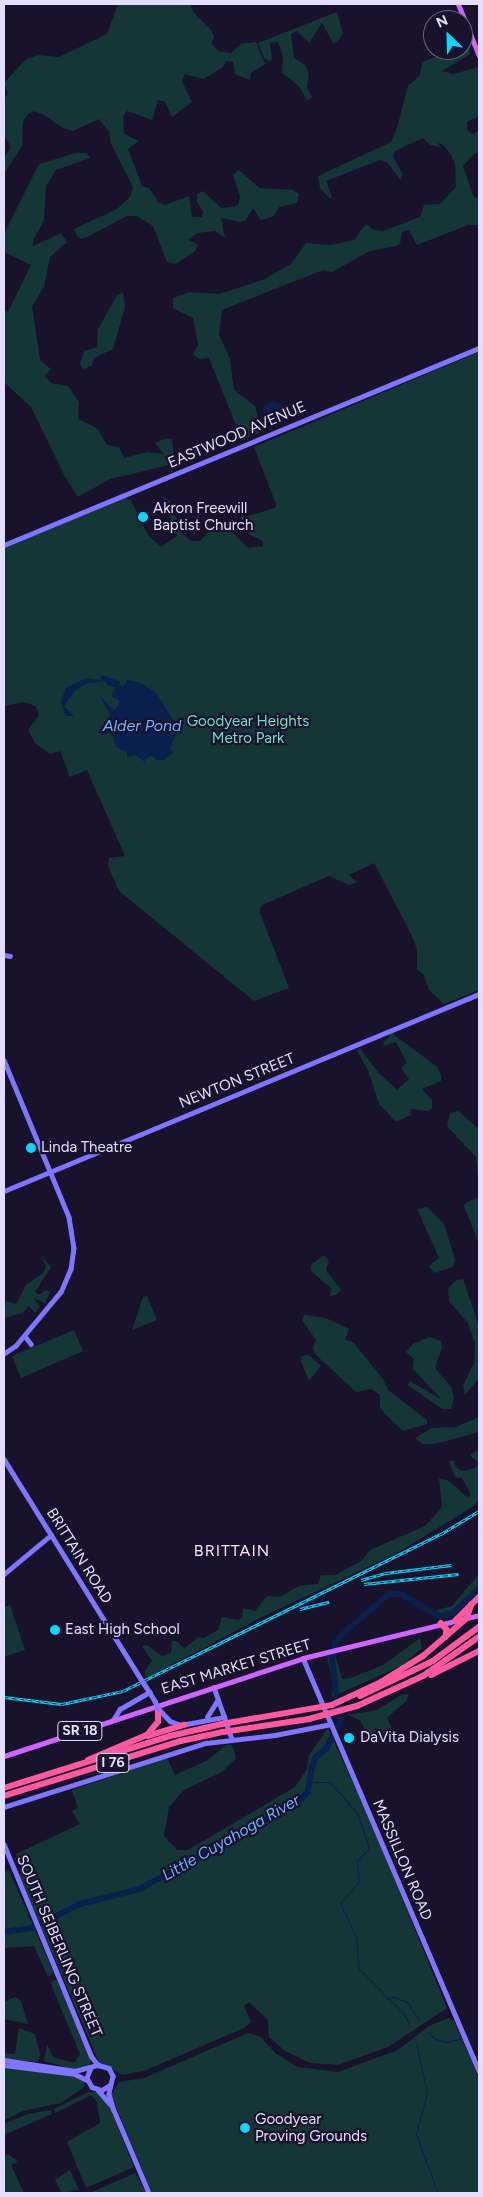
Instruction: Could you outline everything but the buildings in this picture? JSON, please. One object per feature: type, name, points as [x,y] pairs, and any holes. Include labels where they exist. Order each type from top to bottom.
[{"type":"highway","points":[[455,1621],[479,1598]]},
{"type":"highway","points":[[353,1697],[405,1669],[467,1618],[472,1605]]},
{"type":"highway","points":[[442,1623],[447,1630],[446,1637]]},
{"type":"highway","points":[[353,1697],[433,1661],[479,1627]]},
{"type":"highway","name":"I 76","points":[[4,1796],[181,1741],[224,1732],[309,1719],[357,1706],[413,1681],[479,1638]]},
{"type":"highway","points":[[413,1681],[479,1651]]},
{"type":"highway","name":"I 76","points":[[4,1788],[46,1777],[170,1736],[222,1724],[332,1705],[353,1697]]},
{"type":"highway","points":[[142,1738],[157,1725],[158,1708]]},
{"type":"highway","points":[[46,1777],[142,1738],[184,1725]]},
{"type":"main road","points":[[458,4],[479,56]]},
{"type":"main road","name":"EAST MARKET STREET","points":[[4,1756],[302,1658],[479,1615]]},
{"type":"street","name":"EASTWOOD AVENUE","points":[[4,545],[479,348]]},
{"type":"street","points":[[4,955],[10,956]]},
{"type":"street","name":"NEWTON STREET","points":[[4,1191],[479,994]]},
{"type":"street","points":[[4,1060],[70,1221],[74,1258],[66,1286],[25,1336],[4,1354]]},
{"type":"street","points":[[25,1336],[31,1344]]},
{"type":"street","name":"BRITTAIN ROAD","points":[[4,1459],[158,1708],[170,1721],[184,1725]]},
{"type":"street","points":[[4,1574],[51,1535]]},
{"type":"street","name":"MASSILLON ROAD","points":[[302,1658],[479,2071]]},
{"type":"street","points":[[214,1687],[232,1739]]},
{"type":"street","points":[[114,1720],[120,1710],[149,1692]]},
{"type":"street","points":[[206,1718],[214,1710],[217,1697]]},
{"type":"street","points":[[184,1725],[206,1718],[224,1717]]},
{"type":"street","points":[[4,1808],[206,1743],[285,1734],[331,1724]]},
{"type":"street","name":"SOUTH SEIBERLING STREET","points":[[4,1844],[92,2057],[98,2064]]},
{"type":"street","name":"SOUTH SEIBERLING STREET","points":[[92,2057],[92,2068]]},
{"type":"street","points":[[4,2060],[75,2071],[92,2068],[98,2064],[110,2070],[111,2084],[109,2095],[113,2108],[149,2193]]},
{"type":"street","points":[[4,2065],[70,2074],[87,2080],[113,2108]]},
{"type":"street","points":[[87,2080],[92,2068]]},
{"type":"street","points":[[98,2090],[111,2084]]},
{"type":"green space","points":[[118,4],[190,4],[194,13],[211,30],[214,37],[211,44],[219,51],[231,53],[241,44],[256,42],[265,64],[251,73],[250,80],[235,74],[233,62],[227,61],[222,68],[203,79],[185,74],[182,81],[192,102],[172,117],[165,102],[158,100],[152,120],[127,111],[123,117],[124,134],[139,141],[128,149],[142,186],[149,188],[159,203],[165,205],[189,196],[192,217],[202,217],[203,211],[197,202],[197,194],[203,191],[221,208],[238,206],[240,197],[233,175],[239,170],[259,188],[293,190],[299,194],[297,203],[279,207],[274,216],[261,220],[253,208],[246,220],[240,222],[221,218],[225,238],[215,231],[197,233],[188,240],[198,244],[195,251],[176,264],[167,262],[153,226],[137,216],[127,216],[81,239],[77,236],[74,229],[117,209],[130,197],[133,187],[111,144],[109,132],[99,119],[73,131],[63,128],[44,115],[34,111],[28,114],[23,122],[22,146],[4,174],[4,159],[11,147],[4,135],[4,98],[8,94],[4,83],[26,59],[39,55],[59,57],[107,34]]},
{"type":"green space","points":[[337,12],[343,33],[337,42],[333,43],[322,23],[309,43],[297,31],[291,34],[294,58],[305,65],[309,74],[307,88],[312,97],[307,100],[299,86],[282,73],[283,57],[278,42],[270,43],[272,59],[269,61],[264,58],[258,43]]},
{"type":"green space","points":[[427,60],[460,60],[442,71],[453,74],[479,67],[479,116],[467,122],[467,130],[472,134],[479,131],[479,153],[474,154],[463,166],[474,198],[479,197],[479,225],[468,225],[417,245],[409,230],[402,232],[400,244],[396,246],[370,251],[332,272],[323,270],[222,310],[219,335],[230,359],[234,390],[255,406],[262,432],[242,440],[209,358],[199,359],[193,354],[198,345],[193,318],[173,308],[173,298],[189,292],[219,294],[263,280],[291,264],[306,243],[331,245],[354,240],[366,224],[374,230],[383,231],[420,217],[424,205],[440,204],[456,187],[455,164],[451,154],[442,144],[438,143],[440,147],[430,145],[423,138],[395,151],[393,157],[402,173],[401,181],[387,162],[380,160],[326,181],[332,197],[330,199],[320,188],[318,176],[391,142],[397,128],[408,86],[420,75],[422,62]]},
{"type":"green space","points":[[76,153],[87,153],[90,158],[56,170],[46,186],[44,220],[33,241],[33,246],[61,233],[67,242],[50,257],[44,287],[32,306],[40,360],[51,369],[45,376],[51,383],[68,386],[79,402],[78,419],[97,428],[107,445],[119,447],[124,458],[148,452],[164,454],[155,443],[166,438],[172,439],[174,456],[174,464],[110,479],[78,497],[65,477],[31,407],[4,382],[4,310],[8,312],[31,265],[4,252],[4,234],[39,164]]},
{"type":"green space","points":[[123,292],[125,307],[113,349],[94,358],[92,365],[84,370],[80,364],[84,351],[97,347],[98,329],[117,295]]},
{"type":"green space","name":"Goodyear Heights Metro Park","points":[[479,352],[479,990],[444,1004],[429,990],[423,974],[417,969],[417,949],[411,934],[374,863],[349,875],[357,882],[349,885],[329,876],[262,905],[259,910],[289,988],[254,1001],[119,891],[108,866],[109,858],[125,856],[87,770],[70,777],[60,751],[50,754],[35,743],[28,730],[39,715],[36,706],[24,702],[4,706],[4,548],[125,498],[131,500],[148,535],[161,547],[177,536],[162,496],[170,501],[182,533],[191,541],[200,541],[220,520],[248,548],[263,546],[262,540],[248,534],[241,518],[275,508],[276,504],[254,447]]},
{"type":"green space","points":[[392,1033],[437,1067],[441,1075],[441,1081],[422,1089],[432,1100],[432,1109],[428,1111],[411,1109],[411,1115],[396,1122],[379,1104],[368,1070],[357,1051],[360,1048],[377,1071],[397,1090],[409,1079],[401,1068],[407,1063],[396,1042],[385,1046],[383,1043]]},
{"type":"green space","points":[[458,1111],[479,1129],[479,1188],[476,1157],[447,1126],[450,1113]]},
{"type":"green space","points":[[479,1197],[479,1244],[464,1206],[465,1203]]},
{"type":"green space","points":[[427,1207],[444,1224],[455,1259],[453,1267],[434,1273],[429,1266],[439,1258],[417,1209]]},
{"type":"green space","points":[[324,1255],[329,1261],[326,1270],[341,1290],[336,1295],[329,1296],[332,1289],[311,1271],[311,1265]]},
{"type":"green space","points":[[42,1257],[51,1267],[35,1292],[39,1295],[46,1290],[50,1292],[45,1303],[34,1298],[40,1307],[35,1313],[29,1306],[22,1313],[4,1318],[6,1301],[16,1304],[26,1285],[43,1273],[46,1267]]},
{"type":"green space","points":[[463,1279],[479,1326],[479,1378],[465,1395],[463,1386],[474,1363],[475,1344],[468,1323],[449,1301],[448,1289],[456,1280]]},
{"type":"green space","points":[[147,1296],[157,1320],[132,1330],[143,1297]]},
{"type":"green space","points":[[304,1315],[326,1318],[349,1329],[345,1340],[353,1342],[383,1379],[388,1390],[427,1420],[427,1424],[403,1431],[380,1407],[380,1395],[372,1389],[356,1392],[315,1354],[313,1347],[316,1340],[302,1320]]},
{"type":"green space","points":[[74,1330],[83,1351],[21,1378],[12,1356]]},
{"type":"green space","points":[[429,1337],[441,1341],[442,1348],[435,1368],[451,1387],[454,1397],[451,1409],[442,1409],[408,1385],[410,1381],[441,1399],[413,1369],[414,1359],[406,1352],[413,1344]]},
{"type":"green space","points":[[308,1354],[321,1366],[309,1381],[301,1361],[301,1357]]},
{"type":"green space","points":[[479,1417],[479,1432],[435,1444],[423,1444],[415,1438],[432,1428],[456,1427]]},
{"type":"green space","points":[[476,1451],[479,1452],[479,1500],[471,1508],[395,1554],[260,1618],[145,1679],[145,1671],[152,1661],[142,1646],[147,1645],[162,1656],[171,1653],[172,1641],[177,1641],[184,1649],[198,1637],[204,1638],[218,1630],[222,1617],[238,1620],[242,1618],[243,1608],[255,1611],[267,1596],[279,1597],[299,1586],[318,1584],[321,1575],[335,1575],[361,1561],[370,1550],[425,1526],[442,1507],[439,1478],[449,1481],[467,1497],[471,1495],[462,1478],[455,1477],[449,1462],[454,1460],[455,1467],[462,1471],[476,1468],[478,1462],[470,1455]]},
{"type":"green space","points":[[479,1574],[479,1589],[466,1604],[451,1615],[435,1614],[437,1610],[452,1606]]},
{"type":"green space","points":[[10,1605],[25,1650],[4,1657],[4,1607]]},
{"type":"green space","points":[[420,1638],[422,1648],[403,1665],[332,1697],[333,1685],[327,1656],[335,1654],[342,1679],[351,1678],[383,1665]]},
{"type":"green space","points":[[409,1694],[406,1701],[387,1718],[394,1733],[372,1743],[360,1720],[348,1715],[377,1710],[401,1695]]},
{"type":"green space","points":[[328,1728],[372,1825],[447,2008],[388,2047],[338,2065],[310,2063],[285,2051],[269,2037],[268,2020],[249,2002],[244,2006],[251,2022],[244,2028],[144,2071],[122,2075],[99,2062],[19,1875],[23,1871],[22,1865],[14,1859],[18,1858],[16,1854],[80,1824],[72,1811],[78,1808],[72,1790],[167,1758],[175,1775],[208,1760],[226,1745],[232,1745],[236,1758],[222,1772],[184,1790],[169,1807],[164,1836],[177,1850],[188,1850],[295,1787],[307,1769],[309,1755]]},
{"type":"green space","points":[[9,1870],[54,1973],[48,1977],[34,1946],[4,1948],[4,1873]]},
{"type":"green space","points":[[57,1980],[91,2061],[89,2066],[76,2070],[44,2061],[47,2044],[53,2057],[74,2063],[80,2054],[50,1982]]},
{"type":"green space","points":[[15,1997],[21,2001],[28,2024],[4,2019],[4,2002]]},
{"type":"green space","points":[[449,2018],[454,2021],[479,2078],[479,2193],[152,2193],[111,2095],[119,2082],[144,2078],[248,2033],[261,2037],[275,2053],[298,2067],[338,2072],[398,2050],[429,2026]]},
{"type":"green space","points":[[19,2028],[35,2034],[40,2054],[38,2062],[4,2059],[4,2053],[15,2054]]},
{"type":"green space","points":[[4,2067],[71,2075],[84,2080],[84,2087],[61,2103],[23,2111],[4,2120]]},
{"type":"green space","points":[[88,2092],[98,2092],[108,2102],[134,2167],[86,2188],[67,2142],[100,2123],[97,2102],[91,2095],[55,2113],[54,2109]]},
{"type":"green space","points":[[50,2110],[52,2114],[4,2135],[4,2124],[28,2114]]},
{"type":"green space","points":[[8,2154],[18,2162],[11,2165],[24,2193],[4,2193],[4,2156]]},
{"type":"green space","points":[[70,2170],[79,2190],[62,2193],[55,2180]]},
{"type":"green space","points":[[135,2173],[146,2193],[89,2193],[113,2183]]},
{"type":"water","points":[[269,401],[277,401],[283,407],[283,415],[277,421],[269,421],[263,415],[263,407]]},
{"type":"water","name":"Alder Pond","points":[[102,675],[119,681],[120,685],[124,686],[127,680],[141,683],[156,693],[179,729],[170,748],[173,753],[164,760],[156,760],[152,756],[145,759],[145,762],[135,755],[127,758],[127,752],[116,747],[111,732],[100,736],[113,720],[99,695],[114,710],[119,705],[119,700],[111,696],[116,687],[109,686],[104,681],[88,683],[75,691],[64,706],[74,716],[65,716],[61,701],[66,688],[86,678],[100,680]]},
{"type":"waterway","name":"Little Cuyahoga River","points":[[4,1932],[32,1928],[80,1904],[140,1889],[298,1802],[308,1792],[312,1767],[316,1757],[326,1749],[340,1721],[332,1659],[335,1643],[389,1594],[401,1594],[439,1616],[452,1614],[479,1589]]},
{"type":"waterway","points":[[311,1782],[330,1782],[357,1813],[369,1848],[357,1861],[359,1882],[340,1903],[356,1937],[359,1969],[404,2014],[410,2026]]},
{"type":"waterway","points":[[387,1999],[394,1997],[407,2002],[419,2020]]},
{"type":"waterway","points":[[467,2036],[479,2029]]},
{"type":"waterway","points":[[428,2032],[435,2039],[446,2042],[464,2038]]},
{"type":"waterway","points":[[416,2043],[427,2093],[416,2134],[438,2193]]},
{"type":"railway","points":[[4,1697],[62,1704],[123,1691],[441,1534],[479,1511]]},
{"type":"railway","points":[[361,1580],[386,1573],[452,1565]]},
{"type":"railway","points":[[364,1584],[458,1574]]},
{"type":"railway","points":[[300,1609],[329,1602]]},
{"type":"place","name":"Akron Freewill Baptist Church","points":[[143,517]]},
{"type":"place","name":"Linda Theatre","points":[[31,1148]]},
{"type":"place","name":"East High School","points":[[55,1630]]},
{"type":"place","name":"DaVita Dialysis","points":[[349,1738]]},
{"type":"place","name":"Goodyear Proving Grounds","points":[[245,2128]]},
{"type":"district","name":"BRITTAIN","points":[[232,1551]]}]
